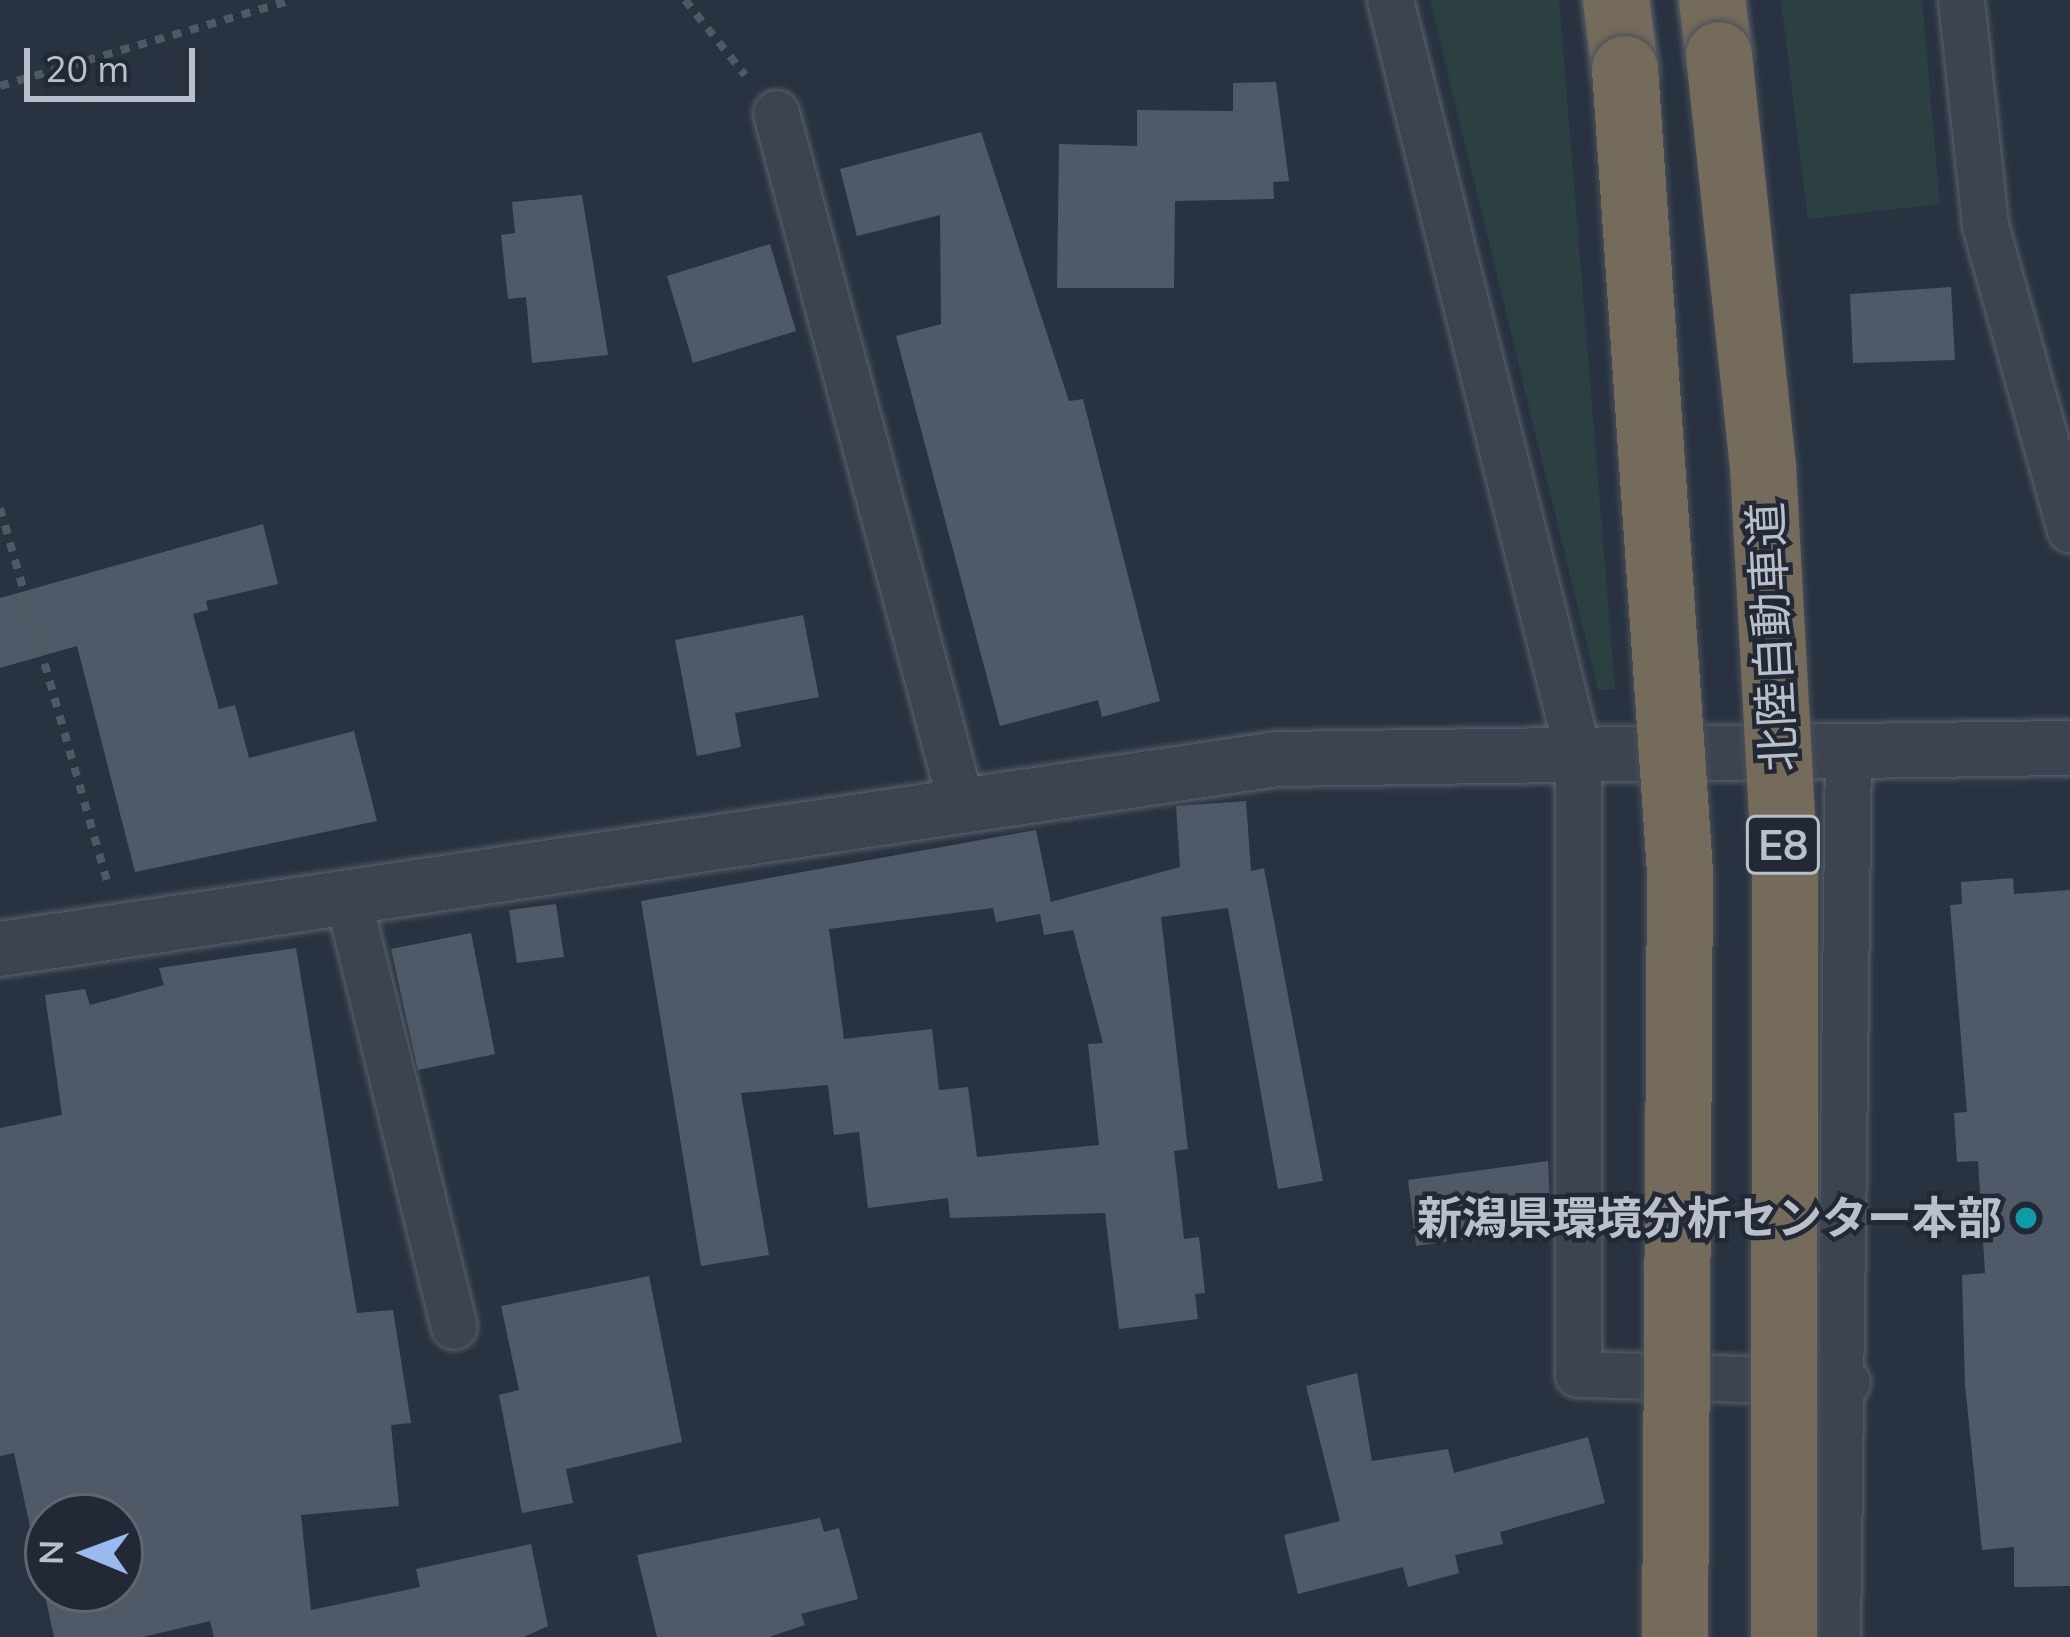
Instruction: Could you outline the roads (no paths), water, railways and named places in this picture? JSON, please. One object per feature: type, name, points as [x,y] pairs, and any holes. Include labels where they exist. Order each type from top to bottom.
[{"type":"highway","name":"E8","points":[[1616,0],[1625,69],[1679,872],[1675,1637]]},
{"type":"highway","name":"北陸自動車道","points":[[1715,27],[1763,466],[1785,876],[1784,1637]]},
{"type":"street","points":[[1390,0],[1578,754],[1578,1374],[1847,1382]]},
{"type":"street","points":[[1961,0],[1985,225],[2070,529]]},
{"type":"street","points":[[776,113],[960,800]]},
{"type":"street","points":[[0,949],[960,800],[1277,759],[2070,748]]},
{"type":"street","points":[[1837,1637],[1847,1382],[1848,749]]},
{"type":"street","points":[[346,895],[454,1326]]},
{"type":"place","name":"新潟県環境分析センター本部","points":[[2026,1218]]}]
